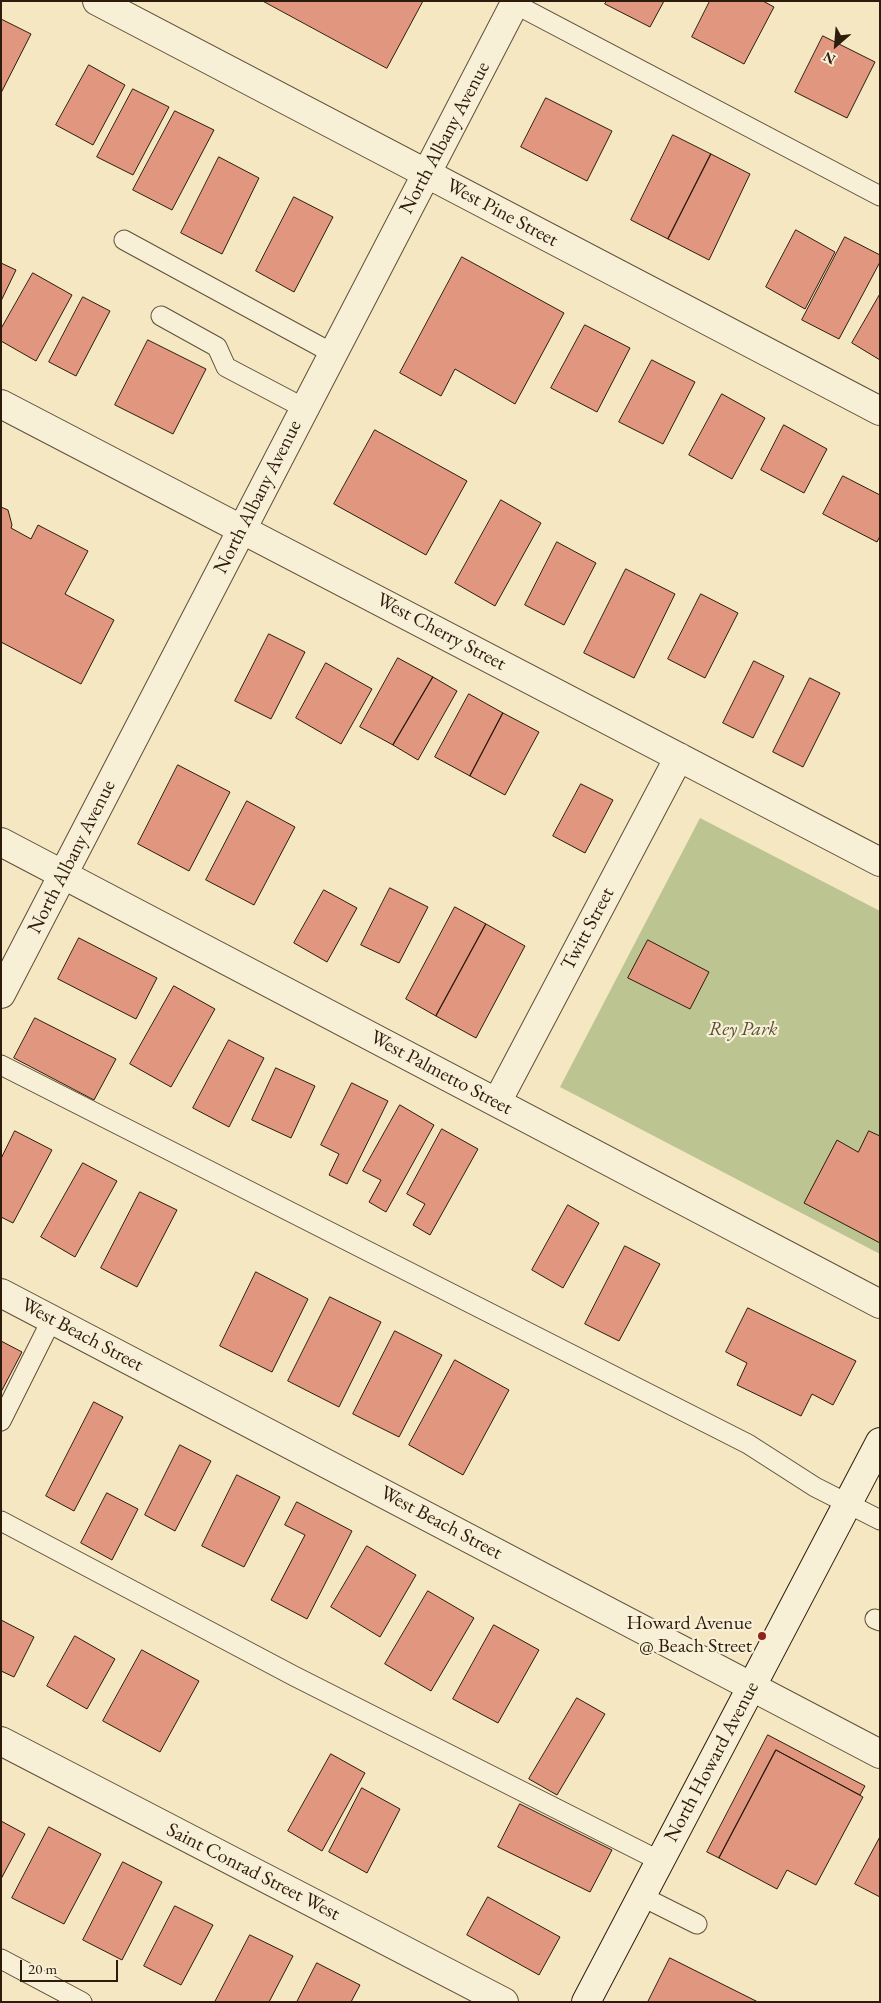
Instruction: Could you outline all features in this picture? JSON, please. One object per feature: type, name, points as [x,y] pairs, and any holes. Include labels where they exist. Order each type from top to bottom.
[{"type":"street","name":"West Pine Street","points":[[97,1],[880,411]]},
{"type":"street","name":"North Albany Avenue","points":[[1,994],[332,353],[516,3]]},
{"type":"street","name":"West Cherry Street","points":[[1,404],[880,862]]},
{"type":"street","name":"Twitt Street","points":[[497,1102],[679,756]]},
{"type":"street","name":"West Palmetto Street","points":[[1,842],[880,1304]]},
{"type":"street","name":"West Beach Street","points":[[1,1293],[880,1754]]},
{"type":"street","name":"North Howard Avenue","points":[[586,2002],[880,1442]]},
{"type":"street","name":"Saint Conrad Street West","points":[[1,1742],[504,2002]]},
{"type":"lane","points":[[516,3],[880,196]]},
{"type":"lane","points":[[124,240],[332,353]]},
{"type":"lane","points":[[161,316],[217,347],[226,367],[304,408]]},
{"type":"lane","points":[[1,1065],[748,1444],[815,1487],[880,1520]]},
{"type":"lane","points":[[1,1421],[52,1319]]},
{"type":"lane","points":[[1,1521],[294,1676],[660,1861]]},
{"type":"lane","points":[[641,1896],[697,1924]]},
{"type":"lane","points":[[1,1959],[82,2002]]},
{"type":"green space","name":"Rey Park","points":[[700,818],[880,911],[880,1254],[560,1087]]},
{"type":"building","points":[[263,1],[423,1],[387,68]]},
{"type":"building","points":[[607,1],[664,1],[650,27],[605,4]]},
{"type":"building","points":[[710,1],[763,1],[774,7],[744,64],[692,37]]},
{"type":"building","points":[[1,19],[31,34],[1,93]]},
{"type":"building","points":[[823,36],[875,62],[847,118],[795,92]]},
{"type":"building","points":[[89,65],[125,85],[93,145],[56,125]]},
{"type":"building","points":[[133,89],[169,107],[133,175],[97,157]]},
{"type":"building","points":[[546,98],[612,131],[587,181],[521,147]]},
{"type":"building","points":[[175,111],[214,130],[172,210],[133,190]]},
{"type":"building","points":[[673,135],[711,154],[668,239],[631,220]]},
{"type":"building","points":[[711,154],[750,174],[709,260],[668,239]]},
{"type":"building","points":[[219,157],[259,178],[222,254],[181,233]]},
{"type":"building","points":[[294,197],[333,217],[294,292],[256,271]]},
{"type":"building","points":[[796,230],[835,252],[805,309],[766,287]]},
{"type":"building","points":[[845,237],[880,255],[880,262],[839,339],[802,320]]},
{"type":"building","points":[[462,257],[564,313],[515,404],[455,369],[441,396],[400,373]]},
{"type":"building","points":[[1,263],[16,270],[1,301]]},
{"type":"building","points":[[33,273],[72,295],[36,361],[1,341],[1,329]]},
{"type":"building","points":[[880,294],[880,360],[852,343]]},
{"type":"building","points":[[83,297],[110,311],[76,376],[49,362]]},
{"type":"building","points":[[585,325],[630,348],[597,412],[551,388]]},
{"type":"building","points":[[148,340],[206,369],[173,434],[115,405]]},
{"type":"building","points":[[652,360],[695,382],[663,444],[619,422]]},
{"type":"building","points":[[722,394],[765,418],[732,479],[689,455]]},
{"type":"building","points":[[784,425],[827,449],[804,493],[761,470]]},
{"type":"building","points":[[375,430],[467,481],[426,555],[334,504]]},
{"type":"building","points":[[843,476],[880,495],[880,536],[877,542],[823,514]]},
{"type":"building","points":[[501,500],[541,523],[495,606],[455,583]]},
{"type":"building","points":[[1,507],[8,510],[11,528],[31,539],[38,525],[88,551],[65,594],[114,620],[81,684],[1,642]]},
{"type":"building","points":[[557,542],[596,563],[564,625],[525,605]]},
{"type":"building","points":[[626,569],[675,594],[634,678],[584,653]]},
{"type":"building","points":[[701,594],[738,613],[705,678],[668,659]]},
{"type":"building","points":[[269,634],[305,652],[271,719],[235,701]]},
{"type":"building","points":[[398,658],[433,677],[393,745],[360,727]]},
{"type":"building","points":[[754,661],[784,676],[753,738],[723,723]]},
{"type":"building","points":[[326,663],[372,689],[341,744],[296,718]]},
{"type":"building","points":[[433,677],[457,691],[418,760],[393,745]]},
{"type":"building","points":[[810,678],[840,693],[803,767],[773,752]]},
{"type":"building","points":[[469,694],[503,713],[470,776],[435,757]]},
{"type":"building","points":[[503,713],[539,732],[505,795],[470,776]]},
{"type":"building","points":[[178,765],[230,792],[189,871],[138,844]]},
{"type":"building","points":[[581,784],[613,800],[585,853],[553,836]]},
{"type":"building","points":[[247,801],[295,827],[254,905],[206,880]]},
{"type":"building","points":[[390,888],[428,907],[399,963],[361,945]]},
{"type":"building","points":[[324,890],[357,908],[327,962],[294,943]]},
{"type":"building","points":[[455,907],[486,924],[436,1016],[406,999]]},
{"type":"building","points":[[486,924],[525,946],[476,1038],[436,1016]]},
{"type":"building","points":[[79,938],[157,978],[136,1019],[58,979]]},
{"type":"building","points":[[648,940],[709,972],[690,1009],[628,978]]},
{"type":"building","points":[[174,986],[215,1009],[171,1087],[130,1064]]},
{"type":"building","points":[[35,1018],[116,1059],[94,1100],[14,1058]]},
{"type":"building","points":[[229,1040],[264,1058],[229,1127],[193,1108]]},
{"type":"building","points":[[276,1068],[315,1086],[291,1138],[252,1120]]},
{"type":"building","points":[[352,1083],[388,1101],[347,1184],[329,1175],[339,1154],[321,1145]]},
{"type":"building","points":[[400,1105],[434,1125],[386,1212],[369,1202],[381,1180],[363,1171]]},
{"type":"building","points":[[442,1129],[478,1149],[430,1235],[413,1225],[425,1204],[407,1194]]},
{"type":"building","points":[[15,1131],[52,1150],[13,1223],[1,1217],[1,1159]]},
{"type":"building","points":[[869,1131],[880,1136],[880,1243],[804,1203],[837,1140],[858,1152]]},
{"type":"building","points":[[83,1163],[117,1181],[75,1257],[41,1237]]},
{"type":"building","points":[[140,1192],[177,1210],[137,1287],[101,1268]]},
{"type":"building","points":[[568,1205],[599,1223],[563,1288],[532,1270]]},
{"type":"building","points":[[625,1246],[660,1264],[619,1341],[585,1324]]},
{"type":"building","points":[[256,1272],[308,1299],[272,1372],[220,1346]]},
{"type":"building","points":[[330,1297],[381,1322],[339,1407],[288,1381]]},
{"type":"building","points":[[748,1308],[856,1361],[833,1405],[812,1394],[801,1416],[737,1385],[747,1363],[726,1352]]},
{"type":"building","points":[[395,1331],[442,1355],[399,1437],[353,1414]]},
{"type":"building","points":[[1,1341],[22,1352],[1,1392]]},
{"type":"building","points":[[455,1360],[509,1390],[463,1475],[409,1445]]},
{"type":"building","points":[[94,1402],[123,1417],[74,1511],[46,1496]]},
{"type":"building","points":[[180,1445],[211,1461],[175,1531],[145,1515]]},
{"type":"building","points":[[237,1475],[280,1497],[244,1567],[202,1546]]},
{"type":"building","points":[[107,1493],[138,1509],[112,1560],[81,1543]]},
{"type":"building","points":[[297,1502],[352,1531],[307,1619],[271,1600],[305,1535],[285,1525]]},
{"type":"building","points":[[367,1546],[416,1575],[380,1637],[331,1607]]},
{"type":"building","points":[[428,1591],[474,1618],[431,1691],[385,1664]]},
{"type":"building","points":[[1,1620],[34,1637],[14,1677],[1,1671]]},
{"type":"building","points":[[494,1625],[539,1650],[498,1723],[453,1699]]},
{"type":"building","points":[[75,1636],[115,1659],[87,1709],[47,1686]]},
{"type":"building","points":[[142,1650],[199,1681],[160,1752],[103,1721]]},
{"type":"building","points":[[577,1698],[605,1714],[557,1795],[529,1779]]},
{"type":"building","points":[[768,1735],[865,1786],[860,1795],[776,1750],[719,1858],[707,1852]]},
{"type":"building","points":[[776,1750],[863,1797],[816,1885],[787,1870],[777,1889],[719,1858]]},
{"type":"building","points":[[331,1754],[365,1773],[322,1851],[288,1831]]},
{"type":"building","points":[[362,1788],[400,1809],[367,1873],[329,1852]]},
{"type":"building","points":[[520,1804],[612,1850],[590,1892],[498,1847]]},
{"type":"building","points":[[1,1821],[25,1834],[1,1879]]},
{"type":"building","points":[[49,1827],[101,1854],[64,1924],[12,1898]]},
{"type":"building","points":[[880,1837],[880,1897],[855,1884]]},
{"type":"building","points":[[123,1862],[162,1882],[122,1960],[83,1940]]},
{"type":"building","points":[[488,1897],[560,1937],[539,1975],[467,1935]]},
{"type":"building","points":[[175,1906],[213,1925],[181,1985],[144,1966]]},
{"type":"building","points":[[250,1935],[293,1956],[269,2002],[215,2002]]},
{"type":"building","points":[[670,1958],[758,2002],[648,2002]]},
{"type":"building","points":[[317,1963],[360,1985],[351,2002],[297,2002]]},
{"type":"place","name":"Howard Avenue @ Beach Street","points":[[762,1636]]}]
